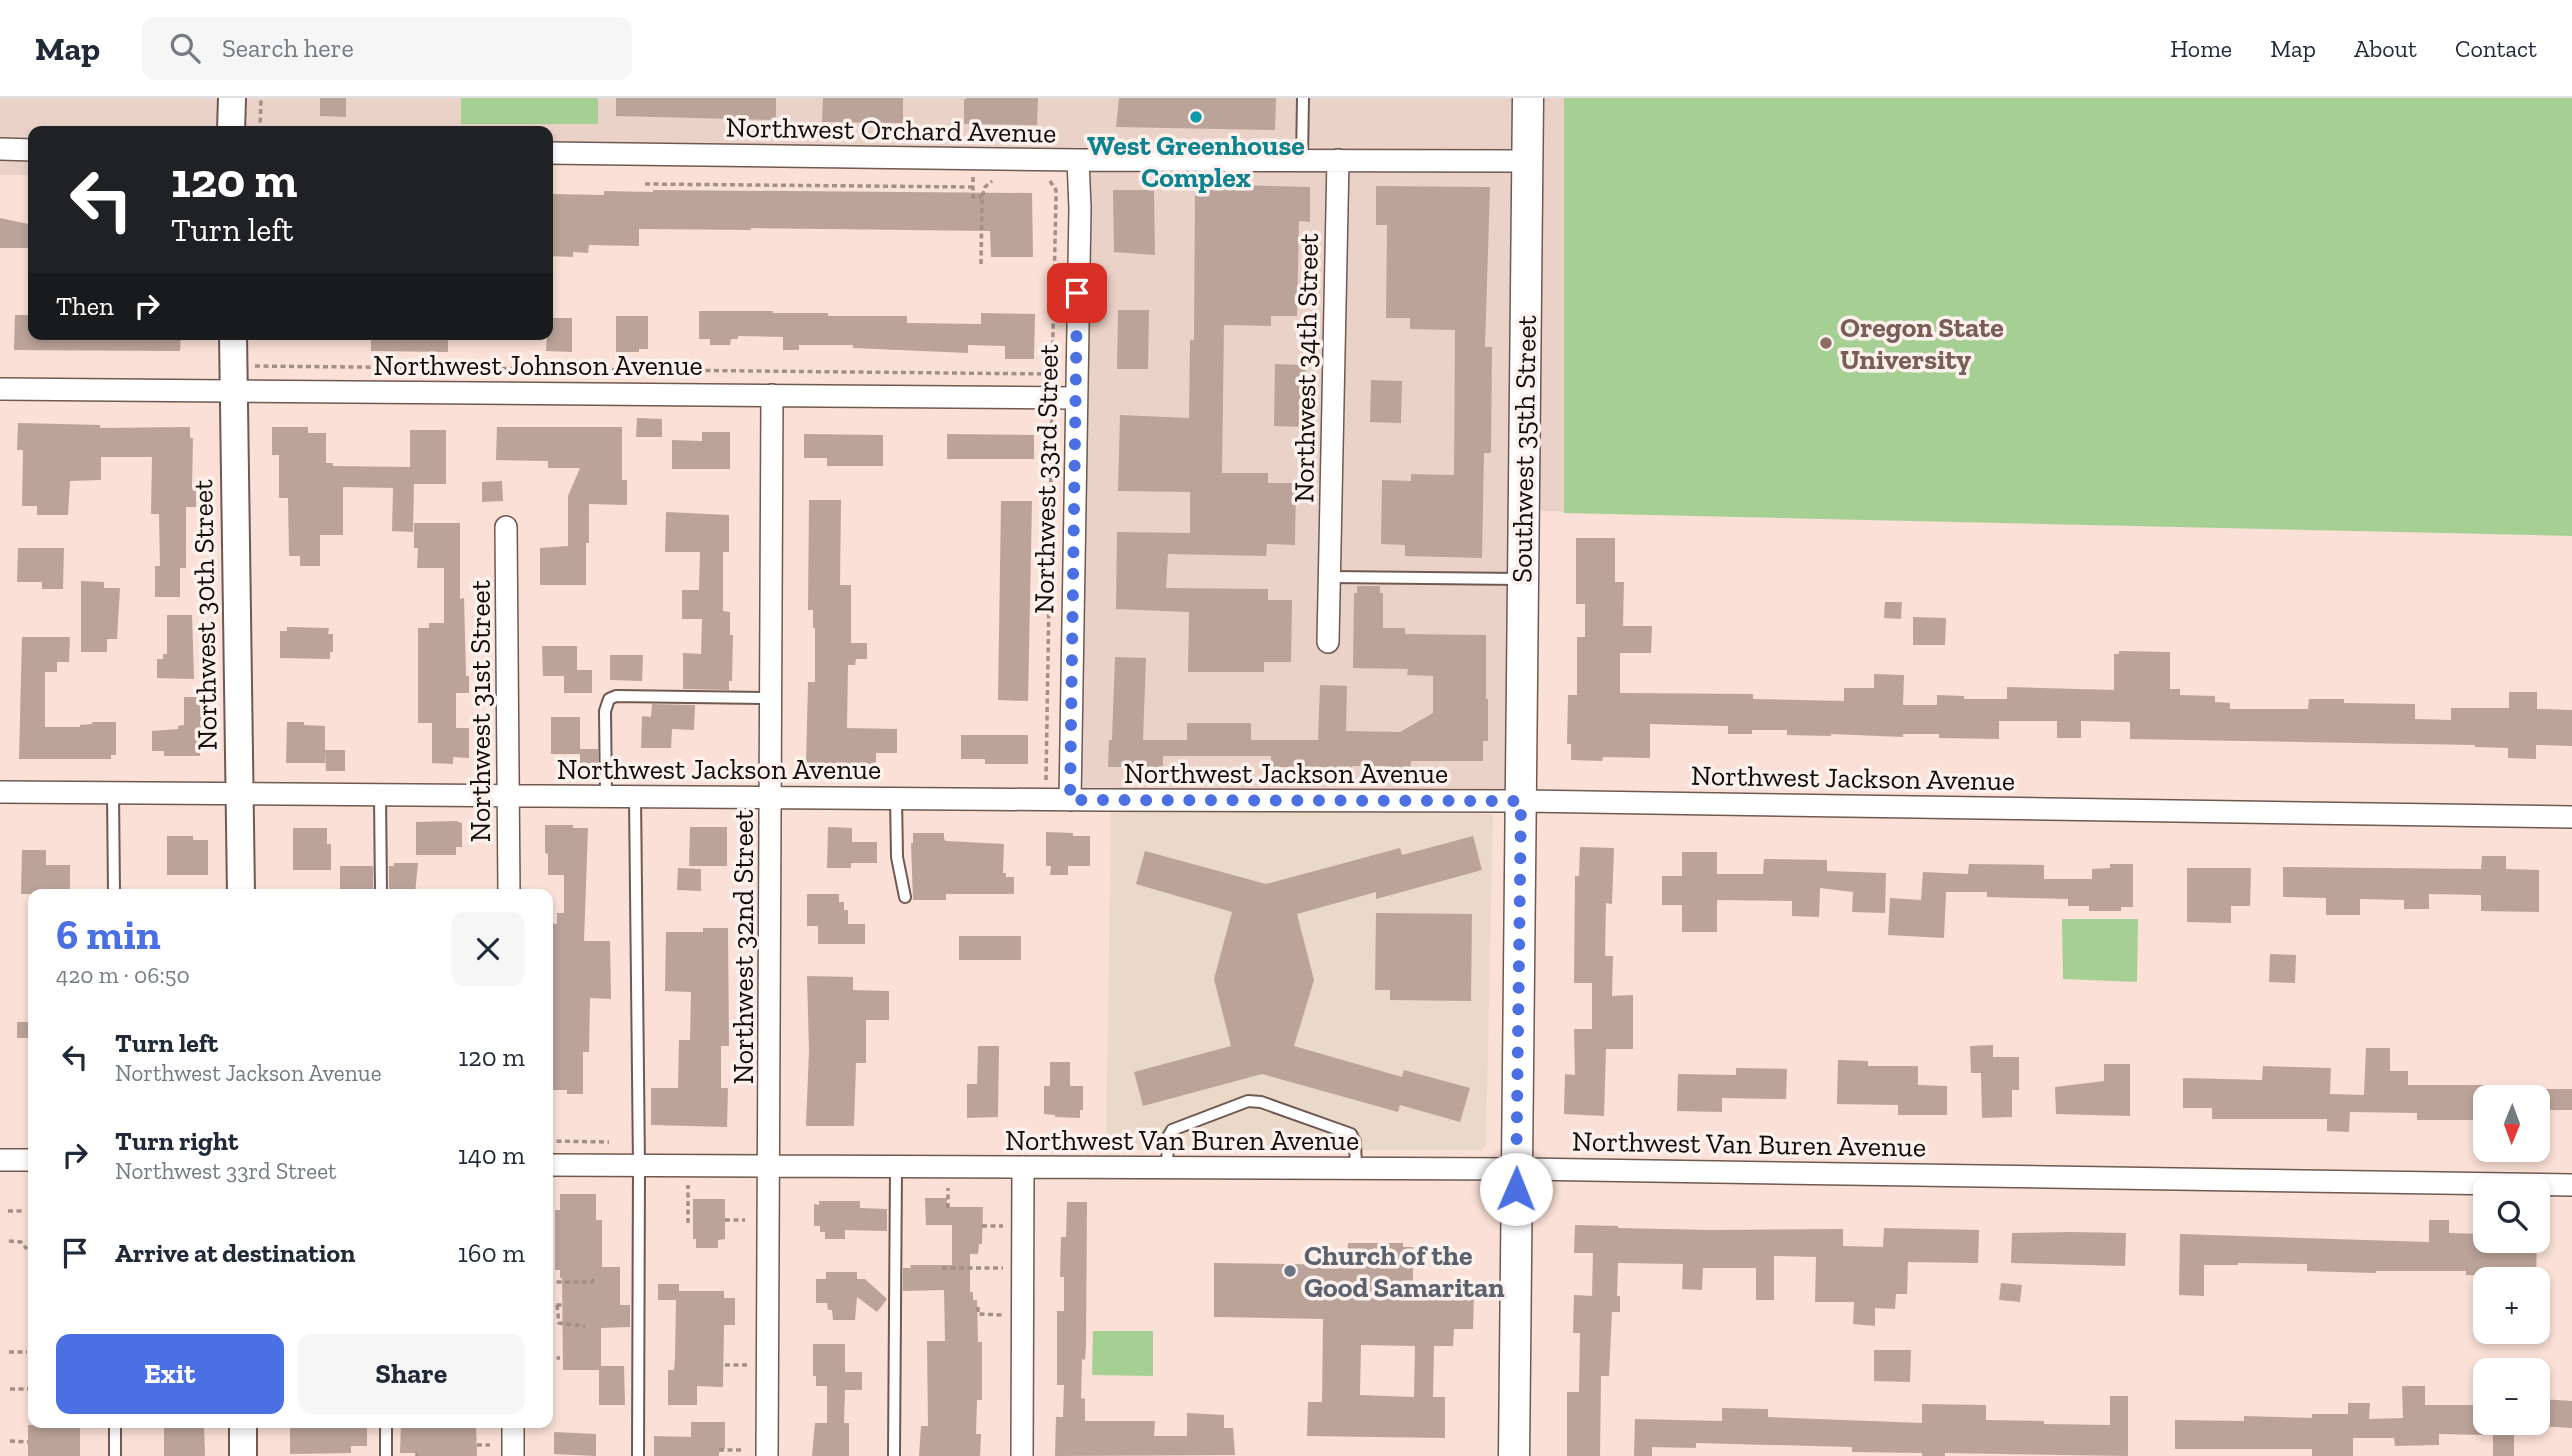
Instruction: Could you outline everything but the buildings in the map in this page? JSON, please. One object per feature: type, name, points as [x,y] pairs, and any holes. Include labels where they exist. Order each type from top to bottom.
[{"type":"main road","name":"Southwest 35th Street","points":[[1514,1456],[1528,98]]},
{"type":"street","points":[[231,126],[232,98]]},
{"type":"street","points":[[0,149],[28,149]]},
{"type":"street","name":"Northwest Orchard Avenue","points":[[553,153],[1078,160],[1527,161]]},
{"type":"street","name":"Northwest 33rd Street","points":[[1070,800],[1075,376],[1080,208],[1078,160]]},
{"type":"street","name":"Northwest 34th Street","points":[[1328,642],[1338,160]]},
{"type":"street","name":"Northwest 30th Street","points":[[233,340],[241,889]]},
{"type":"street","name":"Northwest Johnson Avenue","points":[[0,389],[232,379],[772,395],[1075,398]]},
{"type":"street","name":"Northwest 32nd Street","points":[[767,1456],[772,395]]},
{"type":"street","name":"Northwest 31st Street","points":[[506,527],[509,889]]},
{"type":"street","name":"Northwest Jackson Avenue","points":[[0,792],[1521,801],[2572,817]]},
{"type":"street","points":[[0,1160],[28,1160]]},
{"type":"street","name":"Northwest Van Buren Avenue","points":[[553,1165],[1517,1169],[2572,1185]]},
{"type":"street","points":[[1022,1456],[1023,1167]]},
{"type":"street","points":[[243,1428],[243,1456]]},
{"type":"street","points":[[513,1428],[513,1456]]},
{"type":"lane","points":[[1302,160],[1303,98]]},
{"type":"lane","points":[[1331,577],[1523,579]]},
{"type":"lane","points":[[606,796],[605,711],[609,699],[616,696],[771,698]]},
{"type":"lane","points":[[113,793],[114,889]]},
{"type":"lane","points":[[380,795],[381,889]]},
{"type":"lane","points":[[635,796],[639,1166],[638,1456]]},
{"type":"lane","points":[[896,799],[897,857],[905,897]]},
{"type":"lane","points":[[1167,1168],[1168,1137],[1172,1130],[1248,1101],[1261,1102],[1351,1134],[1355,1142],[1356,1168]]},
{"type":"lane","points":[[894,1456],[896,1167]]},
{"type":"lane","points":[[115,1428],[115,1456]]},
{"type":"lane","points":[[386,1428],[386,1456]]},
{"type":"path","points":[[260,126],[261,98]]},
{"type":"path","points":[[981,264],[982,197],[985,187],[996,177],[973,177],[973,197],[982,197]]},
{"type":"path","points":[[1046,800],[1056,198],[1056,190],[1047,179]]},
{"type":"path","points":[[645,184],[973,187]]},
{"type":"path","points":[[232,379],[1075,376]]},
{"type":"path","points":[[688,1185],[688,1223]]},
{"type":"path","points":[[948,1188],[948,1208]]},
{"type":"path","points":[[8,1211],[22,1211]]},
{"type":"path","points":[[725,1220],[745,1220]]},
{"type":"path","points":[[9,1241],[21,1242],[27,1249]]},
{"type":"path","points":[[942,1268],[1022,1269]]},
{"type":"path","points":[[553,1282],[592,1282],[594,1279]]},
{"type":"path","points":[[553,1305],[560,1305],[559,1323],[585,1325]]},
{"type":"path","points":[[978,1307],[978,1314],[1022,1315]]},
{"type":"path","points":[[9,1352],[27,1352]]},
{"type":"path","points":[[553,1358],[560,1358]]},
{"type":"path","points":[[10,1389],[28,1389]]},
{"type":"path","points":[[10,1441],[28,1441]]},
{"type":"path","points":[[478,1445],[489,1445]]},
{"type":"path","points":[[719,1450],[744,1450]]},
{"type":"shaded area","name":"Oregon State University","points":[[0,98],[2572,98],[2572,526],[1519,511],[1513,793],[1076,795],[1083,155],[553,143],[553,126],[28,126],[28,175],[0,175]]},
{"type":"shaded area","points":[[1111,810],[1493,814],[1486,1144],[1481,1150],[1106,1150]]},
{"type":"green space","points":[[461,98],[598,98],[598,124],[461,124]]},
{"type":"green space","points":[[1564,98],[2572,98],[2572,536],[1564,513]]},
{"type":"green space","points":[[2062,919],[2138,919],[2137,982],[2063,979]]},
{"type":"green space","points":[[1093,1331],[1153,1331],[1153,1376],[1092,1375]]},
{"type":"place","name":"West Greenhouse Complex","points":[[1196,117]]},
{"type":"place","name":"Oregon State University","points":[[1826,343]]},
{"type":"place","name":"Church of the Good Samaritan","points":[[1290,1271]]},
{"type":"route","points":[[1077,293],[1070,800],[1521,801],[1516,1189]]}]
